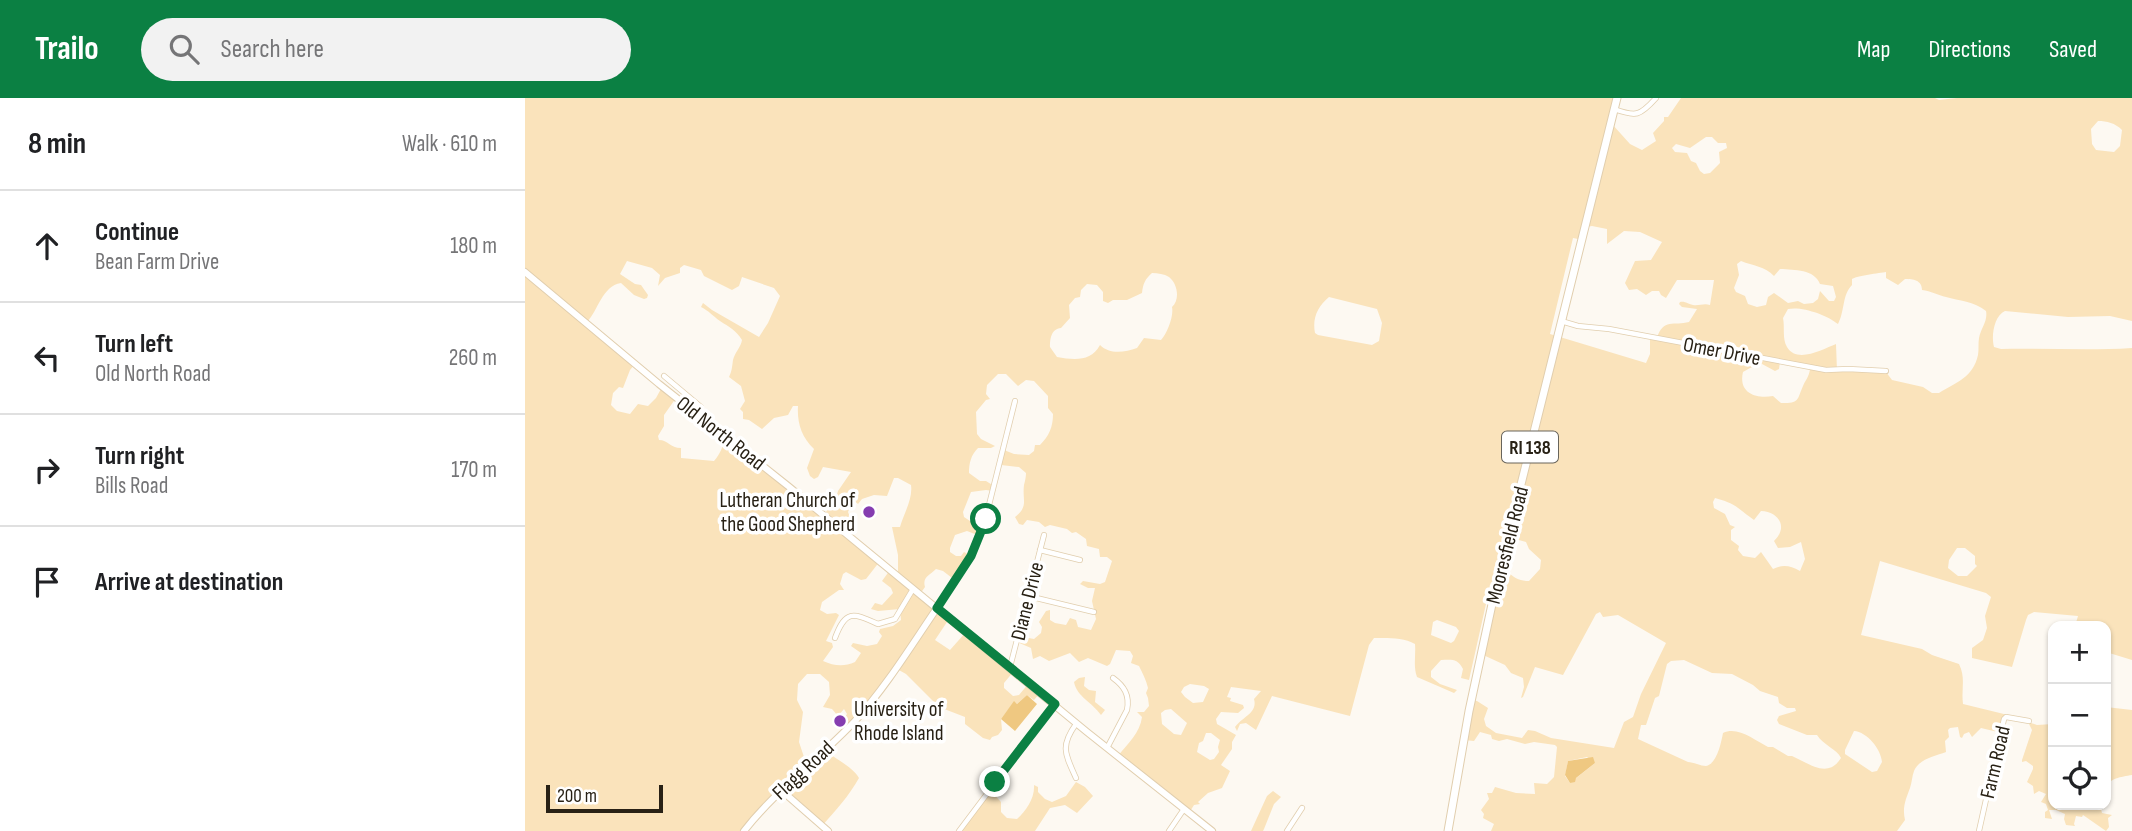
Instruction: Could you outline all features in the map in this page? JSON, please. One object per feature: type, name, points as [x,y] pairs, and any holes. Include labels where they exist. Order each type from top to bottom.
[{"type":"main road","name":"Mooresfield Road","points":[[1448,831],[1466,724],[1486,630],[1560,320],[1617,98]]},
{"type":"street","points":[[1613,109],[1635,115],[1641,113],[1656,98]]},
{"type":"street","name":"Old North Road","points":[[525,272],[1212,831]]},
{"type":"street","name":"Omer Drive","points":[[1560,320],[1578,326],[1609,329],[1826,370],[1886,371]]},
{"type":"street","points":[[664,376],[701,407],[700,416]]},
{"type":"street","points":[[937,608],[971,556],[983,529],[1015,401]]},
{"type":"street","name":"Diane Drive","points":[[1010,667],[1044,535]]},
{"type":"street","points":[[1040,550],[1080,560]]},
{"type":"street","points":[[835,638],[841,624],[853,615],[878,624],[895,620],[914,589]]},
{"type":"street","points":[[1028,596],[1094,612]]},
{"type":"street","name":"Flagg Road","points":[[744,831],[765,804],[855,720],[937,608]]},
{"type":"street","points":[[1107,748],[1128,710],[1126,690],[1113,678]]},
{"type":"street","points":[[959,831],[1055,704]]},
{"type":"street","name":"Farm Road","points":[[1979,831],[2004,719],[2007,716],[2029,721]]},
{"type":"street","points":[[1076,778],[1065,744],[1077,723]]},
{"type":"street","points":[[781,790],[828,831]]},
{"type":"street","points":[[1287,831],[1302,808]]},
{"type":"street","points":[[1169,831],[1184,809]]},
{"type":"shaded area","points":[[525,98],[1620,98],[1612,124],[1630,144],[1642,150],[1656,141],[1653,133],[1681,98],[2132,98],[2132,321],[2110,316],[2068,317],[2005,311],[1998,317],[1993,337],[1994,347],[2001,349],[2132,348],[2132,660],[2111,654],[2111,621],[2076,621],[2078,616],[2034,612],[2028,615],[2026,620],[2012,667],[1972,658],[1972,648],[1983,640],[1987,628],[1985,616],[1991,597],[1986,593],[1880,561],[1861,635],[1922,649],[1959,664],[1963,679],[1963,704],[2008,715],[2002,733],[1981,728],[1972,737],[1969,732],[1962,738],[1958,727],[1948,730],[1946,752],[1923,761],[1916,767],[1905,803],[1905,820],[1897,831],[1491,831],[1494,824],[1483,818],[1481,810],[1489,799],[1487,793],[1492,793],[1495,787],[1516,793],[1535,794],[1534,783],[1547,784],[1554,777],[1557,747],[1507,739],[1499,741],[1480,732],[1474,741],[1464,740],[1471,700],[1488,708],[1484,719],[1486,726],[1496,733],[1522,738],[1528,730],[1551,738],[1614,748],[1624,722],[1633,717],[1666,643],[1618,615],[1603,617],[1600,612],[1596,614],[1563,675],[1535,667],[1521,698],[1523,678],[1511,673],[1505,665],[1481,654],[1492,596],[1488,595],[1469,680],[1461,678],[1463,669],[1454,660],[1441,660],[1431,671],[1431,677],[1440,684],[1457,690],[1454,693],[1417,677],[1415,644],[1390,638],[1374,638],[1369,645],[1350,716],[1272,696],[1256,730],[1246,723],[1240,724],[1237,731],[1235,727],[1252,711],[1254,699],[1261,691],[1231,687],[1227,697],[1244,708],[1238,713],[1221,712],[1216,719],[1217,724],[1236,735],[1232,749],[1221,765],[1230,771],[1222,788],[1208,793],[1189,813],[1118,756],[1139,728],[1142,717],[1137,712],[1144,712],[1149,706],[1146,682],[1139,666],[1131,663],[1133,656],[1130,651],[1116,650],[1107,666],[1088,658],[1079,662],[1070,653],[1049,661],[1040,656],[1033,659],[1031,648],[1017,642],[1018,636],[1034,639],[1041,633],[1039,622],[1046,611],[1050,610],[1050,620],[1055,623],[1066,625],[1070,618],[1076,620],[1078,627],[1091,630],[1096,619],[1092,601],[1095,588],[1080,584],[1083,581],[1100,584],[1105,582],[1112,561],[1107,557],[1100,557],[1099,549],[1087,546],[1086,539],[1076,532],[1050,525],[1045,527],[1039,522],[1027,520],[1023,525],[1019,524],[1015,517],[1023,506],[1026,473],[1019,467],[1001,465],[1004,450],[1029,455],[1034,451],[1035,445],[1040,445],[1048,435],[1053,414],[1048,408],[1048,396],[1034,381],[1026,380],[1018,386],[1006,374],[998,374],[987,385],[986,394],[990,399],[976,412],[977,434],[995,446],[978,448],[972,456],[969,469],[969,473],[980,481],[994,486],[993,491],[971,492],[963,512],[964,517],[970,521],[975,520],[979,514],[987,517],[980,536],[967,531],[955,535],[950,552],[956,556],[961,556],[964,552],[972,556],[956,581],[936,569],[926,578],[925,587],[920,594],[949,619],[935,640],[950,650],[966,632],[1014,671],[1004,683],[1004,688],[1013,696],[1019,695],[1029,683],[1040,693],[1034,700],[1027,695],[1017,704],[1014,702],[1001,719],[1002,730],[990,740],[965,724],[965,717],[939,707],[906,674],[897,669],[849,728],[842,721],[847,714],[844,709],[838,716],[832,709],[823,707],[830,695],[829,682],[820,674],[807,674],[798,684],[797,700],[803,712],[799,742],[804,757],[810,765],[827,751],[859,778],[822,826],[782,791],[746,831],[525,831]],"holes":[[[2098,121],[2111,123],[2122,130],[2120,146],[2114,152],[2096,150],[2092,144],[2091,129]],[[1706,137],[1712,137],[1718,143],[1726,143],[1727,148],[1719,152],[1720,163],[1710,173],[1704,174],[1687,153],[1675,152],[1672,148],[1676,144],[1690,148]],[[1592,226],[1607,229],[1607,244],[1624,231],[1640,232],[1662,242],[1651,260],[1635,261],[1625,283],[1629,290],[1637,289],[1646,295],[1659,291],[1666,298],[1677,280],[1714,280],[1710,305],[1680,302],[1682,307],[1697,309],[1689,322],[1666,325],[1657,338],[1650,337],[1650,354],[1646,363],[1550,334],[1573,238],[1583,240],[1586,227]],[[627,261],[652,268],[660,275],[658,286],[665,278],[680,273],[680,268],[684,265],[701,270],[704,276],[732,290],[739,286],[742,277],[774,288],[780,296],[759,337],[703,303],[701,307],[732,329],[742,340],[729,377],[741,386],[745,401],[740,409],[743,419],[762,429],[774,418],[788,415],[793,406],[798,406],[801,429],[814,449],[807,468],[810,476],[814,479],[818,477],[823,467],[851,472],[838,491],[835,502],[824,514],[727,439],[714,461],[681,458],[681,448],[659,440],[658,436],[664,426],[664,415],[676,398],[662,387],[648,406],[638,404],[630,414],[617,411],[611,405],[613,393],[619,387],[623,388],[635,364],[587,322],[605,294],[615,285],[621,283],[634,295],[647,298],[648,295],[641,285],[620,274]],[[1741,261],[1763,268],[1774,276],[1780,269],[1798,270],[1813,275],[1820,284],[1833,286],[1836,297],[1834,301],[1829,301],[1820,291],[1818,299],[1813,303],[1788,303],[1774,293],[1768,297],[1766,305],[1757,307],[1748,304],[1745,296],[1736,292],[1734,288],[1739,275],[1737,264]],[[1886,272],[1886,278],[1898,285],[1905,279],[1914,280],[1919,282],[1922,290],[1971,303],[1986,311],[1976,363],[1968,374],[1939,393],[1892,380],[1886,372],[1837,371],[1836,344],[1803,355],[1791,352],[1785,344],[1783,318],[1788,309],[1814,312],[1838,324],[1852,279]],[[1152,273],[1169,277],[1176,288],[1177,296],[1172,307],[1171,320],[1161,340],[1144,338],[1137,348],[1123,351],[1108,350],[1100,345],[1087,357],[1057,357],[1050,347],[1052,335],[1070,318],[1069,305],[1075,298],[1080,297],[1081,290],[1087,284],[1097,285],[1103,292],[1103,301],[1108,303],[1113,300],[1127,300],[1142,293],[1144,284]],[[1329,297],[1377,309],[1382,323],[1379,341],[1372,345],[1318,335],[1315,333],[1314,322],[1322,304]],[[1780,362],[1810,369],[1797,400],[1781,403],[1773,396],[1750,393],[1743,385],[1743,372],[1750,368],[1762,364],[1775,371],[1779,369]],[[894,478],[911,485],[909,501],[900,527],[892,527],[898,555],[898,575],[890,570],[882,581],[893,593],[882,605],[875,603],[871,609],[900,609],[901,620],[893,626],[880,629],[882,636],[877,644],[867,646],[853,643],[851,646],[861,653],[855,662],[835,665],[823,661],[833,647],[832,643],[826,641],[839,615],[820,610],[822,602],[839,590],[844,590],[840,584],[843,574],[846,572],[861,580],[866,579],[880,561],[851,536],[853,525],[848,512],[853,500],[858,504],[862,499],[874,495],[887,496]],[[1715,498],[1733,504],[1754,520],[1761,511],[1773,514],[1781,526],[1781,531],[1774,541],[1778,548],[1801,542],[1805,559],[1800,571],[1787,566],[1773,569],[1761,552],[1755,558],[1743,556],[1738,550],[1739,546],[1731,540],[1731,530],[1735,527],[1730,525],[1725,514],[1714,508]],[[1508,537],[1526,542],[1529,549],[1541,560],[1540,569],[1529,581],[1520,580],[1508,572],[1508,569],[1500,565]],[[1957,548],[1965,548],[1975,556],[1977,566],[1967,576],[1958,576],[1948,568],[1949,560]],[[1437,620],[1456,627],[1459,631],[1451,643],[1431,635],[1433,622]],[[1684,660],[1712,673],[1732,674],[1760,691],[1778,697],[1779,703],[1787,708],[1795,708],[1796,711],[1779,716],[1779,724],[1807,735],[1817,735],[1841,758],[1830,768],[1818,768],[1746,735],[1729,731],[1723,733],[1718,753],[1710,764],[1704,766],[1688,762],[1638,739],[1641,725],[1646,725],[1655,698],[1659,696],[1667,664],[1671,661]],[[1190,684],[1209,689],[1203,702],[1193,703],[1181,692]],[[1171,709],[1187,723],[1181,735],[1174,734],[1162,724],[1161,713]],[[1854,731],[1864,734],[1881,757],[1882,762],[1877,771],[1872,772],[1845,754]],[[1206,733],[1211,733],[1220,740],[1219,752],[1214,759],[1210,760],[1197,752]],[[1587,757],[1595,763],[1570,783],[1565,776],[1568,761]]]},
{"type":"shaded area","points":[[1085,677],[1084,686],[1096,691],[1095,702],[1105,710],[1101,715],[1081,696],[1076,687],[1074,682]]},
{"type":"shaded area","points":[[1027,695],[1037,704],[1015,731],[1001,719],[1014,701],[1017,704]]},
{"type":"shaded area","points":[[2111,708],[2132,710],[2132,775],[2111,782]]},
{"type":"shaded area","points":[[2028,722],[2048,724],[2048,810],[2046,804],[2041,802],[2046,794],[2039,791],[2034,794],[2033,786],[2027,782],[2033,766],[2026,761],[2022,762],[2032,730]]},
{"type":"shaded area","points":[[1593,757],[1595,763],[1576,778],[1575,782],[1570,783],[1565,775],[1568,761]]},
{"type":"shaded area","points":[[1076,782],[1093,796],[1077,813],[1065,805],[1050,808],[1035,831],[961,831],[991,791],[1001,802],[1001,812],[1007,818],[1017,819],[1029,804],[1034,785],[1045,799],[1052,802],[1066,796]]},
{"type":"shaded area","points":[[1273,791],[1281,797],[1274,804],[1263,831],[1251,831],[1267,796]]},
{"type":"shaded area","points":[[2049,810],[2052,819],[2045,818],[2045,812]]},
{"type":"shaded area","points":[[2056,810],[2101,810],[2102,813],[2112,815],[2108,818],[2109,827],[2106,831],[2083,815],[2076,816],[2075,826],[2066,825],[2065,814]]},
{"type":"place","name":"Lutheran Church of the Good Shepherd","points":[[869,512]]},
{"type":"place","name":"University of Rhode Island","points":[[840,721]]},
{"type":"route","points":[[986,519],[971,556],[937,608],[1055,704],[995,782]]}]
